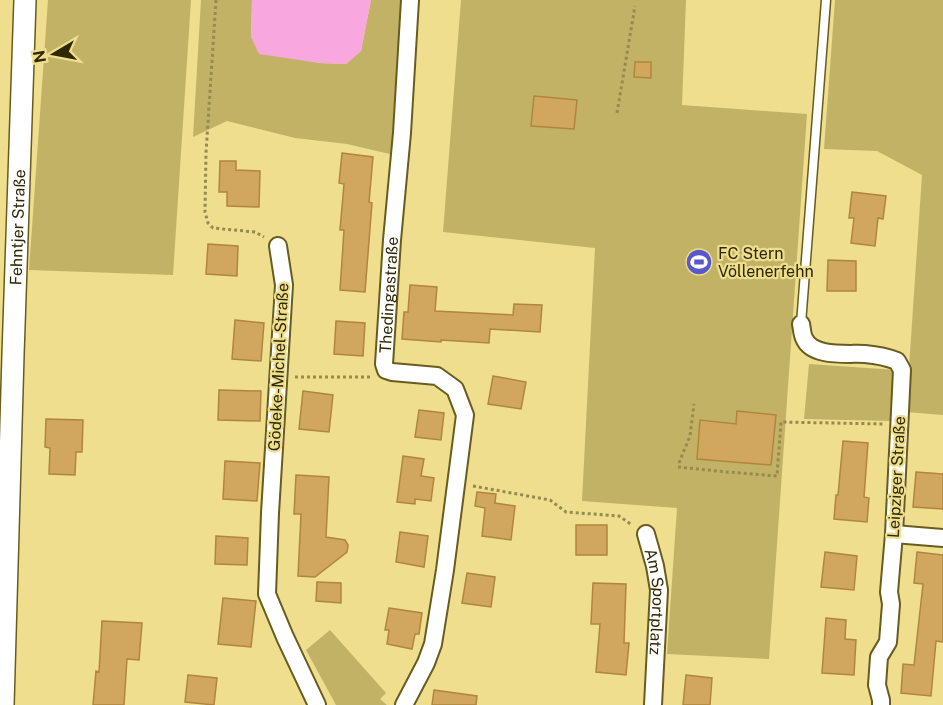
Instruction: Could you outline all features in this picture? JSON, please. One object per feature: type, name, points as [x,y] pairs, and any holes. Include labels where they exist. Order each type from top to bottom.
[{"type":"street","name":"Fehntjer Straße","points":[[3,705],[5,447],[25,0]]},
{"type":"street","name":"Thedingastraße","points":[[404,705],[426,663],[433,644],[465,415],[455,389],[437,376],[399,374],[386,370],[384,364],[410,0]]},
{"type":"street","name":"Gödeke-Michel-Straße","points":[[278,246],[284,285],[267,594],[317,705]]},
{"type":"street","name":"Leipziger Straße","points":[[801,324],[804,338],[820,351],[884,356],[897,361],[902,370],[888,642],[879,657],[878,685],[881,705]]},
{"type":"street","name":"Am Sportplatz","points":[[646,534],[659,590],[652,705]]},
{"type":"street","points":[[894,534],[943,538]]},
{"type":"lane","points":[[801,324],[826,0]]},
{"type":"path","points":[[216,0],[206,153],[205,212],[208,223],[213,228],[255,232],[278,246]]},
{"type":"path","points":[[617,113],[635,6]]},
{"type":"path","points":[[278,377],[377,377],[386,370]]},
{"type":"path","points":[[694,404],[690,436],[678,465],[727,472],[777,476],[782,422],[899,425]]},
{"type":"path","points":[[456,483],[550,500],[566,512],[619,516],[646,534]]},
{"type":"shaded area","points":[[48,0],[191,0],[173,275],[29,270]]},
{"type":"shaded area","points":[[201,0],[252,0],[251,37],[319,63],[346,64],[361,51],[371,0],[403,0],[394,155],[347,144],[295,138],[227,121],[193,137]]},
{"type":"shaded area","points":[[252,0],[371,0],[361,51],[346,64],[319,63],[259,54],[251,37]]},
{"type":"shaded area","points":[[461,0],[686,0],[682,105],[807,114],[769,659],[667,654],[677,508],[582,501],[595,248],[443,232]]},
{"type":"shaded area","points":[[835,0],[943,0],[943,415],[906,412],[922,175],[877,151],[824,149]]},
{"type":"shaded area","points":[[809,364],[896,370],[890,421],[804,419]]},
{"type":"shaded area","points":[[330,630],[386,693],[380,699],[387,705],[336,705],[306,650]]},
{"type":"building","points":[[635,62],[651,62],[651,78],[634,77]]},
{"type":"building","points":[[534,96],[577,100],[574,129],[531,126]]},
{"type":"building","points":[[342,153],[373,157],[365,292],[340,290],[344,230],[340,230],[344,184],[339,183]]},
{"type":"building","points":[[220,161],[236,161],[236,170],[260,171],[259,207],[227,206],[227,192],[219,192]]},
{"type":"building","points":[[852,192],[886,196],[883,219],[878,218],[875,246],[851,243],[854,218],[849,218]]},
{"type":"building","points":[[208,244],[238,246],[237,276],[206,274]]},
{"type":"building","points":[[828,260],[856,261],[856,291],[827,291]]},
{"type":"building","points":[[410,285],[437,287],[435,311],[513,315],[514,304],[542,305],[540,332],[490,329],[489,343],[402,339],[404,312],[408,312]]},
{"type":"building","points":[[235,320],[264,323],[261,361],[232,359]]},
{"type":"building","points":[[336,321],[365,323],[363,356],[334,354]]},
{"type":"building","points":[[493,376],[526,382],[521,409],[488,404]]},
{"type":"building","points":[[219,390],[261,391],[260,421],[218,420]]},
{"type":"building","points":[[303,391],[333,395],[329,432],[299,429]]},
{"type":"building","points":[[419,410],[444,413],[441,440],[415,437]]},
{"type":"building","points":[[737,411],[776,415],[771,465],[697,459],[700,420],[736,424]]},
{"type":"building","points":[[46,419],[83,420],[82,452],[76,452],[75,475],[49,474],[50,448],[45,447]]},
{"type":"building","points":[[843,441],[868,443],[864,497],[869,498],[867,522],[834,519]]},
{"type":"building","points":[[403,456],[424,459],[421,476],[434,478],[431,501],[415,499],[415,504],[397,502]]},
{"type":"building","points":[[225,461],[260,463],[257,501],[223,499]]},
{"type":"building","points":[[916,472],[943,474],[943,509],[913,507]]},
{"type":"building","points":[[296,475],[329,477],[326,537],[345,540],[348,545],[347,552],[315,577],[298,576],[301,514],[294,514]]},
{"type":"building","points":[[477,492],[496,494],[495,503],[515,506],[511,540],[482,536],[485,508],[475,506]]},
{"type":"building","points":[[576,525],[607,525],[607,555],[576,555]]},
{"type":"building","points":[[400,532],[428,536],[424,567],[396,562]]},
{"type":"building","points":[[216,536],[248,538],[247,565],[215,564]]},
{"type":"building","points":[[825,552],[857,556],[854,590],[821,587]]},
{"type":"building","points":[[917,552],[943,555],[943,642],[936,641],[931,696],[901,693],[903,664],[914,665],[923,584],[914,583]]},
{"type":"building","points":[[467,573],[495,577],[491,607],[462,603]]},
{"type":"building","points":[[317,582],[341,583],[341,603],[316,601]]},
{"type":"building","points":[[593,583],[626,584],[624,643],[629,643],[626,675],[596,672],[600,624],[591,624]]},
{"type":"building","points":[[223,598],[256,601],[251,647],[218,644]]},
{"type":"building","points":[[389,608],[422,613],[419,634],[415,634],[412,649],[387,644],[389,630],[385,630]]},
{"type":"building","points":[[826,618],[846,620],[845,639],[856,640],[854,675],[822,673]]},
{"type":"building","points":[[102,621],[142,623],[139,660],[127,659],[124,705],[93,705],[96,671],[99,672]]},
{"type":"building","points":[[188,675],[217,678],[214,705],[185,702]]},
{"type":"building","points":[[686,675],[712,678],[710,705],[683,705]]},
{"type":"building","points":[[434,690],[477,696],[476,705],[432,705]]},
{"type":"place","name":"FC Stern Völlenerfehn","points":[[699,262]]}]
